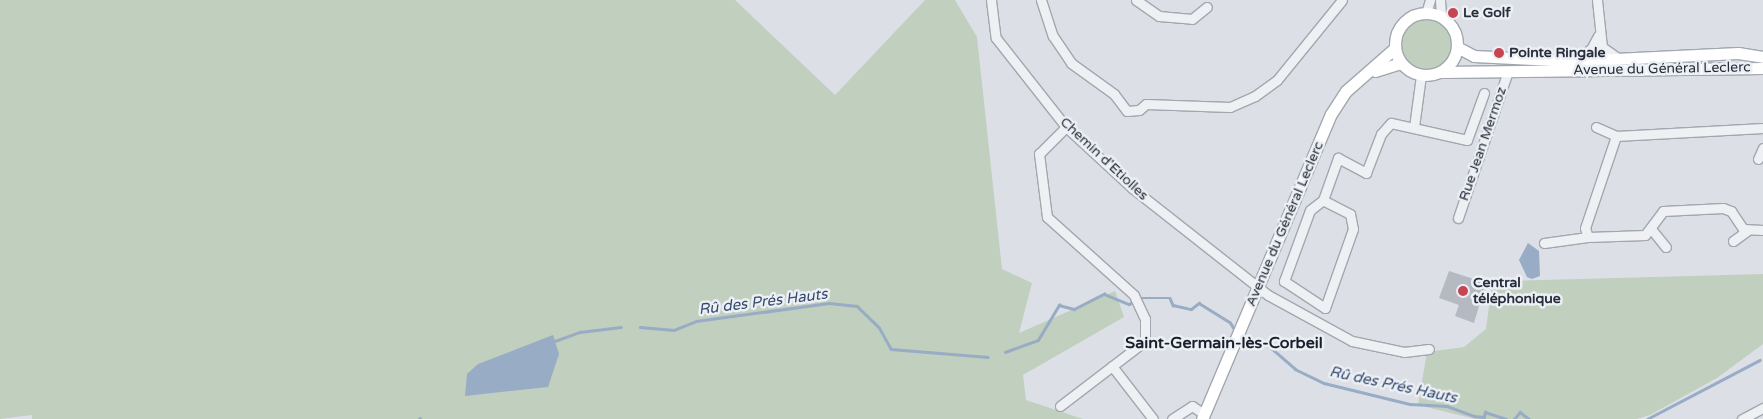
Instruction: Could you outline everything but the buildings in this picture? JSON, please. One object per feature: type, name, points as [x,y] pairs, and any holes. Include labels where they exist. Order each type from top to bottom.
[{"type":"main road","points":[[1426,13],[1441,16],[1450,24],[1457,47],[1442,72],[1421,75],[1401,63],[1395,48],[1400,27],[1426,13]]},
{"type":"main road","name":"Avenue du Général Leclerc","points":[[1457,47],[1474,56],[1573,61],[1624,61],[1738,53],[1763,57]]},
{"type":"main road","name":"Avenue du Général Leclerc","points":[[1261,289],[1332,114],[1346,91],[1395,48]]},
{"type":"main road","name":"Avenue du Général Leclerc","points":[[1204,417],[1336,116],[1349,94],[1377,70],[1401,63]]},
{"type":"main road","name":"Avenue du Général Leclerc","points":[[1442,72],[1763,68]]},
{"type":"street","name":"Chemin d'Etiolles","points":[[991,0],[996,38],[1066,127],[1132,188],[1261,289],[1363,345],[1404,352],[1429,349]]},
{"type":"street","points":[[1041,0],[1052,36],[1071,63],[1133,110],[1146,104],[1230,106],[1255,96],[1277,80],[1342,0]]},
{"type":"street","points":[[1136,0],[1159,16],[1192,19],[1206,7]]},
{"type":"street","points":[[1426,13],[1430,0]]},
{"type":"street","points":[[1440,0],[1441,16]]},
{"type":"street","points":[[1598,0],[1598,36],[1602,47],[1624,61]]},
{"type":"street","points":[[1573,61],[1591,49],[1598,36]]},
{"type":"street","name":"Rue Jean Mermoz","points":[[1458,218],[1508,71]]},
{"type":"street","points":[[1414,127],[1421,75]]},
{"type":"street","points":[[1323,200],[1350,214],[1353,229],[1325,308],[1284,281],[1310,210],[1323,200],[1338,158],[1366,173],[1385,125],[1414,127],[1467,140],[1484,93]]},
{"type":"street","points":[[1060,406],[1145,341],[1145,319],[1134,295],[1047,217],[1039,154],[1066,127]]},
{"type":"street","points":[[1596,127],[1616,136],[1763,128]]},
{"type":"street","points":[[1588,238],[1585,228],[1616,136]]},
{"type":"street","points":[[1758,159],[1763,148]]},
{"type":"street","points":[[1544,243],[1588,238],[1645,235],[1652,230],[1663,211],[1722,208],[1748,230]]},
{"type":"street","points":[[1652,230],[1666,247]]},
{"type":"street","points":[[1733,241],[1748,230],[1763,230]]},
{"type":"street","points":[[1112,366],[1153,419]]},
{"type":"street","points":[[1172,419],[1188,407],[1204,417]]},
{"type":"street","points":[[1742,419],[1763,408]]},
{"type":"green space","points":[[0,0],[735,0],[835,95],[925,0],[955,0],[977,37],[1002,269],[1032,283],[1019,333],[1115,291],[1124,317],[1023,375],[1026,400],[1083,419],[32,419],[32,415],[0,419]]},
{"type":"green space","points":[[1422,18],[1432,18],[1446,25],[1453,39],[1453,49],[1446,63],[1432,70],[1422,70],[1412,66],[1405,59],[1401,49],[1401,39],[1405,29],[1412,22]]},
{"type":"green space","points":[[1763,274],[1763,344],[1717,378],[1650,415],[1637,419],[1475,419],[1418,405],[1427,352],[1464,347],[1486,329],[1491,291],[1506,281]]},
{"type":"water","points":[[1528,243],[1539,251],[1540,276],[1532,279],[1527,277],[1519,260]]},
{"type":"water","points":[[553,335],[559,354],[548,387],[465,396],[467,374],[478,364]]},
{"type":"waterway","name":"Rû des Prés Hauts","points":[[1005,352],[1038,340],[1059,305],[1074,309],[1104,294],[1129,304],[1134,301]]},
{"type":"waterway","name":"Rû des Prés Hauts","points":[[1139,298],[1170,298],[1173,305],[1191,309],[1199,303],[1230,322],[1235,330]]},
{"type":"waterway","name":"Rû des Prés Hauts","points":[[640,327],[674,330],[696,321],[829,303],[857,306],[879,327],[891,349],[988,357]]},
{"type":"waterway","name":"Rû des Prés Hauts","points":[[552,342],[580,332],[621,327]]},
{"type":"waterway","name":"Rû des Prés Hauts","points":[[1241,335],[1269,346],[1295,369],[1324,383],[1410,404],[1447,406],[1474,416],[1484,417],[1485,412],[1506,419]]},
{"type":"waterway","name":"Rû des Prés Hauts","points":[[1647,419],[1760,360]]},
{"type":"waterway","name":"Rû des Prés Hauts","points":[[1514,419],[1520,412],[1529,419]]},
{"type":"place","name":"Le Golf","points":[[1453,13]]},
{"type":"place","name":"Pointe Ringale","points":[[1499,53]]},
{"type":"place","name":"Central téléphonique","points":[[1463,291]]},
{"type":"district","name":"Saint-Germain-lès-Corbeil","points":[[1224,343]]}]
